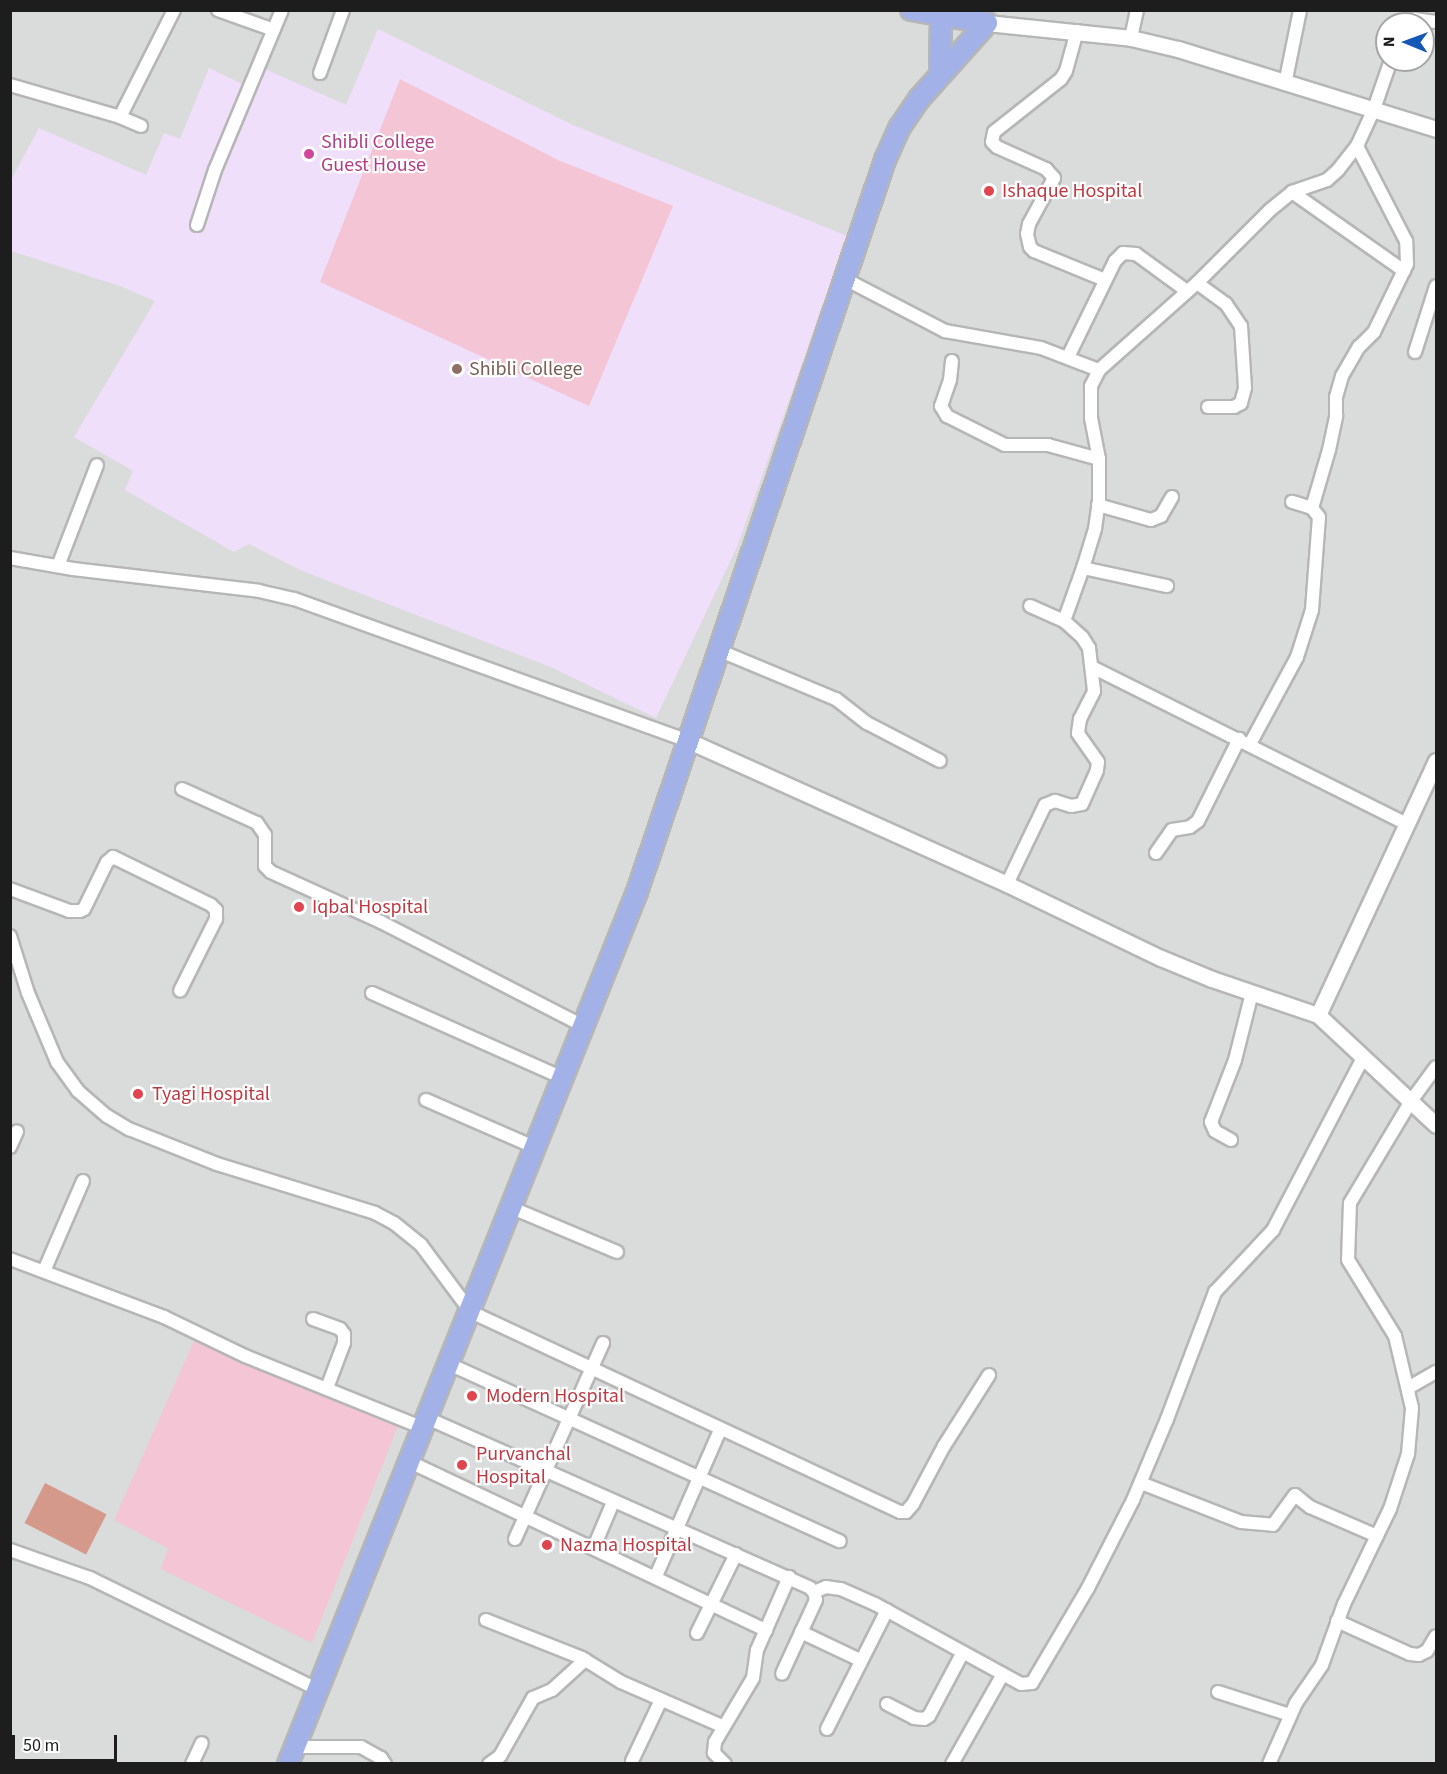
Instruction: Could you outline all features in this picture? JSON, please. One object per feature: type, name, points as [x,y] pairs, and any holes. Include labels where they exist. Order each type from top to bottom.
[{"type":"highway","points":[[911,10],[942,13],[987,23]]},
{"type":"highway","points":[[940,74],[942,13]]},
{"type":"highway","points":[[292,1755],[471,1312],[561,1077],[638,892],[691,742],[718,650],[885,160],[900,127],[940,74],[987,23]]},
{"type":"street","points":[[120,117],[174,10]]},
{"type":"street","points":[[218,10],[274,30]]},
{"type":"street","points":[[197,225],[215,170],[282,10]]},
{"type":"street","points":[[320,73],[343,10]]},
{"type":"street","points":[[1131,38],[1137,10]]},
{"type":"street","points":[[1285,84],[1300,10]]},
{"type":"street","points":[[987,23],[1131,38],[1178,49],[1285,84],[1437,129]]},
{"type":"street","points":[[1077,31],[1066,71],[1061,79],[994,132],[992,142],[997,147],[1046,169],[1054,178],[1029,224],[1027,234],[1030,247],[1034,251],[1105,280]]},
{"type":"street","points":[[1064,621],[1095,529],[1099,459],[1091,418],[1091,386],[1099,370],[1197,283],[1270,210],[1292,192],[1327,180],[1357,146],[1374,109],[1387,72]]},
{"type":"street","points":[[10,85],[120,117],[141,126]]},
{"type":"street","points":[[1312,508],[1329,450],[1336,416],[1336,397],[1342,376],[1359,347],[1374,332],[1404,270],[1406,241],[1357,146]]},
{"type":"street","points":[[1292,192],[1404,270]]},
{"type":"street","points":[[1068,357],[1118,257],[1128,253],[1136,254],[1187,291]]},
{"type":"street","points":[[845,279],[945,331],[1006,340],[1068,357],[1099,370]]},
{"type":"street","points":[[1197,283],[1226,304],[1241,326],[1245,388],[1241,403],[1234,406],[1208,407]]},
{"type":"street","points":[[1415,352],[1437,286]]},
{"type":"street","points":[[952,361],[950,380],[941,406],[946,416],[999,444],[1048,445],[1099,459]]},
{"type":"street","points":[[58,566],[97,465]]},
{"type":"street","points":[[1098,505],[1151,520],[1161,516],[1172,497]]},
{"type":"street","points":[[1156,853],[1172,830],[1190,827],[1198,821],[1297,657],[1309,626],[1320,523],[1319,517],[1312,508],[1292,502]]},
{"type":"street","points":[[10,558],[259,591],[294,599],[691,742],[1007,884],[1161,958],[1317,1015],[1437,1125]]},
{"type":"street","points":[[1083,568],[1167,586]]},
{"type":"street","points":[[1007,884],[1045,805],[1055,801],[1071,806],[1082,804],[1097,770],[1098,762],[1095,754],[1078,733],[1080,719],[1094,691],[1089,648],[1082,637],[1064,621],[1030,606]]},
{"type":"street","points":[[718,650],[836,699],[867,723],[940,761]]},
{"type":"street","points":[[1092,667],[1245,741],[1407,824]]},
{"type":"street","points":[[1317,1015],[1437,761]]},
{"type":"street","points":[[182,789],[257,824],[265,835],[265,866],[271,872],[381,922],[583,1026]]},
{"type":"street","points":[[10,889],[69,911],[80,911],[84,909],[106,862],[113,857],[211,905],[216,910],[216,919],[180,991]]},
{"type":"street","points":[[10,936],[42,1031],[57,1062],[78,1092],[129,1129],[183,1151],[375,1213],[394,1223],[421,1245],[471,1312],[591,1370],[902,1513],[913,1504],[944,1446],[989,1375]]},
{"type":"street","points":[[372,993],[561,1077]]},
{"type":"street","points":[[1231,1140],[1215,1131],[1211,1122],[1235,1060],[1252,993]]},
{"type":"street","points":[[814,1592],[826,1587],[841,1589],[886,1610],[1021,1684],[1032,1683],[1088,1588],[1141,1483],[1215,1292],[1273,1230],[1364,1056]]},
{"type":"street","points":[[1269,1764],[1290,1715],[1322,1665],[1336,1621],[1400,1483],[1408,1454],[1412,1427],[1408,1388],[1395,1336],[1347,1260],[1350,1203],[1411,1101],[1437,1067]]},
{"type":"street","points":[[426,1100],[534,1147]]},
{"type":"street","points":[[10,1147],[17,1131]]},
{"type":"street","points":[[44,1271],[83,1181]]},
{"type":"street","points":[[510,1207],[617,1252]]},
{"type":"street","points":[[10,1258],[164,1317],[245,1356],[425,1423],[789,1577],[814,1592],[816,1600],[782,1674]]},
{"type":"street","points":[[313,1319],[340,1329],[344,1334],[344,1343],[327,1388]]},
{"type":"street","points":[[515,1539],[603,1343]]},
{"type":"street","points":[[449,1364],[840,1542]]},
{"type":"street","points":[[1408,1388],[1437,1372]]},
{"type":"street","points":[[656,1576],[720,1430]]},
{"type":"street","points":[[410,1462],[712,1602],[766,1630]]},
{"type":"street","points":[[1141,1483],[1241,1522],[1273,1525],[1295,1495],[1310,1507],[1377,1536]]},
{"type":"street","points":[[594,1547],[614,1502]]},
{"type":"street","points":[[10,1550],[90,1578],[317,1689]]},
{"type":"street","points":[[697,1633],[736,1554]]},
{"type":"street","points":[[725,1764],[714,1753],[716,1742],[753,1678],[757,1650],[789,1577]]},
{"type":"street","points":[[827,1729],[886,1610]]},
{"type":"street","points":[[486,1620],[585,1660],[621,1682],[724,1727]]},
{"type":"street","points":[[1336,1621],[1410,1654],[1424,1654],[1436,1636]]},
{"type":"street","points":[[801,1632],[860,1660]]},
{"type":"street","points":[[887,1704],[914,1718],[924,1719],[929,1716],[963,1652]]},
{"type":"street","points":[[489,1764],[500,1756],[533,1698],[552,1690],[585,1660]]},
{"type":"street","points":[[952,1764],[1003,1674]]},
{"type":"street","points":[[1218,1692],[1290,1715]]},
{"type":"street","points":[[632,1761],[661,1700]]},
{"type":"street","points":[[192,1764],[202,1743]]},
{"type":"street","points":[[292,1755],[361,1747],[381,1758],[385,1764]]},
{"type":"shaded area","points":[[11,11],[1436,11],[1436,1763],[11,1763]]},
{"type":"shaded area","name":"Shibli College","points":[[378,29],[573,125],[847,236],[737,547],[656,718],[553,668],[300,570],[249,544],[234,552],[125,490],[133,471],[74,437],[155,301],[120,286],[11,251],[10,182],[39,128],[146,175],[164,133],[180,139],[209,68],[244,85],[265,69],[346,105]]},
{"type":"shaded area","points":[[400,79],[558,160],[673,206],[589,406],[320,282]]},
{"type":"shaded area","points":[[195,1339],[401,1418],[312,1643],[161,1569],[168,1548],[114,1520]]},
{"type":"shaded area","points":[[45,1483],[106,1514],[86,1554],[25,1523]]},
{"type":"place","name":"Shibli College Guest House","points":[[309,154]]},
{"type":"place","name":"Ishaque Hospital","points":[[989,191]]},
{"type":"place","name":"Shibli College","points":[[457,369]]},
{"type":"place","name":"Iqbal Hospital","points":[[299,907]]},
{"type":"place","name":"Tyagi Hospital","points":[[138,1094]]},
{"type":"place","name":"Modern Hospital","points":[[472,1396]]},
{"type":"place","name":"Purvanchal Hospital","points":[[462,1465]]},
{"type":"place","name":"Nazma Hospital","points":[[547,1545]]}]
